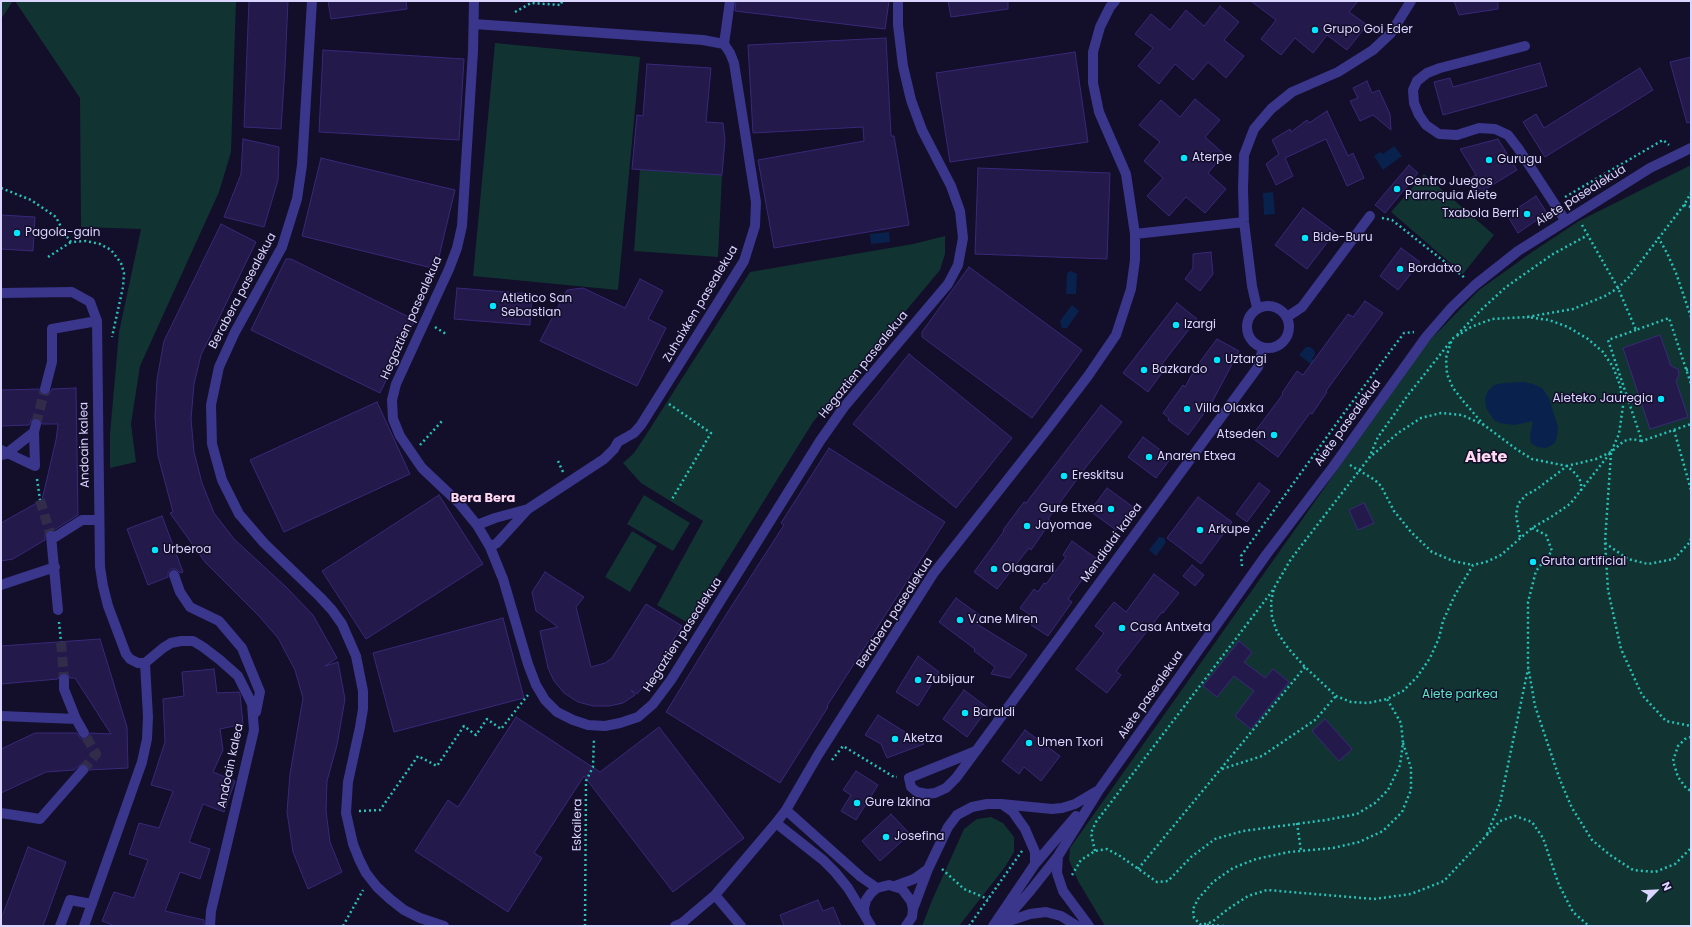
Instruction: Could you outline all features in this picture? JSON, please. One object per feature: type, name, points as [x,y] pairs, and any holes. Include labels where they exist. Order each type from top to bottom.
[{"type":"street","name":"Berabera pasealekua","points":[[312,1],[302,165],[297,199],[282,247],[226,349],[214,386],[211,424],[214,450],[222,480],[239,514],[264,543],[332,610],[345,629],[356,656],[363,691],[362,709],[360,726],[348,782],[346,811],[348,829],[352,844],[359,859],[370,877],[390,899],[404,910],[420,918],[444,926]]},
{"type":"street","name":"Hegaztien pasealekua","points":[[474,1],[474,24],[462,226],[457,248],[441,288],[399,377],[392,400],[393,418],[400,436],[422,468],[459,503],[477,526],[490,547],[503,579],[528,664],[536,685],[545,700],[557,712],[588,725],[620,723],[638,717],[653,704],[675,673],[820,441],[844,407],[948,284],[958,265],[963,238],[960,211],[951,186],[922,130],[911,100],[903,66],[898,25],[898,1]]},
{"type":"street","points":[[474,24],[703,40],[724,44],[730,1]]},
{"type":"street","name":"Berabera pasealekua","points":[[675,926],[682,923],[715,895],[786,810],[818,755],[933,574],[1049,427],[1116,336],[1131,289],[1135,260],[1136,234],[1126,174],[1099,112],[1093,83],[1093,52],[1096,40],[1100,27],[1110,6],[1115,1]]},
{"type":"street","points":[[1257,308],[1252,286],[1244,222],[1243,189],[1244,155],[1254,129],[1271,109],[1292,92],[1338,72],[1373,50],[1391,33],[1411,1]]},
{"type":"street","name":"Zuhaixken pasealekua","points":[[490,547],[497,543],[528,509],[604,460],[618,442],[634,433],[658,399],[744,261],[755,226],[756,202],[754,181],[734,63],[724,44]]},
{"type":"street","points":[[1525,46],[1440,68],[1427,73],[1417,81],[1413,90],[1414,103],[1419,115],[1426,125],[1439,134],[1457,135],[1479,128],[1495,129],[1508,135],[1565,220]]},
{"type":"street","name":"Aiete pasealekua","points":[[998,925],[1031,890],[1058,856],[1099,790],[1266,555],[1333,467],[1408,361],[1452,307],[1475,285],[1518,251],[1565,220],[1650,168],[1680,152],[1691,148]]},
{"type":"street","points":[[1287,317],[1302,307],[1370,216]]},
{"type":"street","points":[[1136,234],[1244,222]]},
{"type":"street","name":"Andoain kalea","points":[[1,293],[72,292],[90,302],[97,321],[100,567],[108,606],[126,654],[130,660],[138,663],[145,663],[171,643],[193,641],[220,660],[238,676],[252,704],[254,730],[211,911],[210,926]]},
{"type":"street","points":[[1263,306],[1274,306],[1287,317],[1290,330],[1287,338],[1277,347],[1263,348],[1256,345],[1248,334],[1248,319],[1257,308],[1263,306]]},
{"type":"street","points":[[45,389],[52,362],[52,329],[97,321]]},
{"type":"street","name":"Mendialai kalea","points":[[910,778],[912,787],[917,792],[927,794],[935,793],[946,788],[956,778],[1258,367],[1263,348]]},
{"type":"street","points":[[35,428],[35,466],[3,453],[35,428]]},
{"type":"street","name":"Zuhaixken pasealekua","points":[[477,526],[495,518],[528,509]]},
{"type":"street","points":[[58,610],[52,537],[82,520],[99,520]]},
{"type":"street","points":[[1,585],[55,567]]},
{"type":"street","points":[[174,575],[180,592],[190,607],[219,621],[242,648],[260,692],[254,718]]},
{"type":"street","points":[[84,926],[142,762],[147,739],[148,717],[145,663]]},
{"type":"street","points":[[64,679],[64,689],[76,719],[84,733]]},
{"type":"street","points":[[1,716],[76,719]]},
{"type":"street","points":[[910,778],[976,751]]},
{"type":"street","points":[[1,813],[40,819],[83,770]]},
{"type":"street","points":[[906,926],[912,917],[913,909],[928,869],[948,828],[957,815],[972,808],[1001,804],[1052,809],[1062,808],[1075,804],[1099,790]]},
{"type":"street","name":"Aiete pasealekua","points":[[998,925],[1035,864],[1099,790]]},
{"type":"street","points":[[1001,804],[1013,812],[1025,828],[1035,852],[1035,864]]},
{"type":"street","points":[[786,810],[861,877],[878,888]]},
{"type":"street","points":[[776,823],[823,860],[835,872],[848,888],[871,926]]},
{"type":"street","points":[[1058,856],[1057,873],[1062,891],[1089,926]]},
{"type":"street","points":[[865,916],[864,908],[866,900],[871,893],[883,886],[895,886],[914,879],[928,869]]},
{"type":"street","points":[[895,886],[908,895],[912,901],[913,909]]},
{"type":"street","points":[[715,895],[741,926]]},
{"type":"street","points":[[60,926],[70,900],[92,904]]},
{"type":"street","points":[[998,925],[1015,918],[1046,912],[1061,916],[1077,926]]},
{"type":"path","points":[[508,27],[510,13],[517,12],[531,3],[561,5],[562,1]]},
{"type":"path","points":[[1555,204],[1599,176],[1663,140],[1680,152]]},
{"type":"path","points":[[1,188],[31,200],[56,217],[64,233],[71,242]]},
{"type":"path","points":[[1581,492],[1581,482],[1576,474],[1567,466],[1532,459],[1516,449],[1484,424],[1452,388],[1447,374],[1446,358],[1452,339],[1471,327],[1492,319],[1527,317],[1573,309],[1605,296],[1618,288],[1630,277],[1684,205],[1691,193]]},
{"type":"path","points":[[1684,205],[1691,208]]},
{"type":"path","points":[[1370,216],[1392,220],[1468,280],[1462,285]]},
{"type":"path","points":[[1580,221],[1618,288],[1636,330]]},
{"type":"path","points":[[1369,458],[1378,437],[1408,395],[1452,339],[1506,287],[1553,254],[1588,235]]},
{"type":"path","points":[[1658,238],[1668,253],[1691,317]]},
{"type":"path","points":[[48,258],[71,242],[86,241],[100,244],[111,250],[120,263],[124,273],[123,287],[111,339]]},
{"type":"path","points":[[1527,317],[1549,320],[1568,326],[1604,352],[1613,367],[1620,385],[1622,406],[1619,434],[1611,452],[1605,542],[1608,590],[1621,649],[1642,695],[1666,721],[1691,726]]},
{"type":"path","points":[[1642,441],[1608,340],[1669,318],[1691,384]]},
{"type":"path","points":[[1242,568],[1241,556],[1404,333],[1419,332]]},
{"type":"path","points":[[1686,370],[1691,368]]},
{"type":"path","points":[[667,403],[711,433],[671,501]]},
{"type":"path","points":[[1095,851],[1091,833],[1096,822],[1274,588],[1291,559],[1369,458],[1398,433],[1421,418],[1441,413],[1462,415],[1484,424]]},
{"type":"path","points":[[412,454],[443,420]]},
{"type":"path","points":[[1333,467],[1350,465],[1375,480],[1381,486],[1394,511],[1411,532],[1432,552],[1453,562],[1473,565],[1486,562],[1500,555],[1532,528],[1570,504],[1581,492],[1611,452],[1624,441],[1632,439],[1642,441],[1691,424]]},
{"type":"path","points":[[1674,430],[1691,490]]},
{"type":"path","points":[[1520,538],[1516,515],[1518,504],[1526,495],[1537,489],[1567,466],[1596,459],[1611,452]]},
{"type":"path","points":[[35,466],[40,500]]},
{"type":"path","points":[[1532,528],[1546,535],[1552,552],[1536,571],[1528,602],[1528,666],[1535,706],[1560,780],[1572,808],[1592,840],[1610,855],[1633,870],[1655,872],[1675,864],[1691,848]]},
{"type":"path","points":[[1605,542],[1628,559],[1648,564],[1674,559],[1690,542],[1691,538]]},
{"type":"path","points":[[1274,588],[1271,602],[1272,617],[1277,632],[1288,648],[1305,667],[1336,696],[1351,702],[1368,703],[1387,699],[1403,691],[1417,677],[1430,658],[1446,614],[1473,565]]},
{"type":"path","points":[[58,610],[61,642]]},
{"type":"path","points":[[1486,836],[1500,803],[1528,666]]},
{"type":"path","points":[[1138,869],[1305,667]]},
{"type":"path","points":[[346,811],[380,810],[418,756],[437,766],[464,726],[476,735],[487,719],[502,730],[519,704],[536,685]]},
{"type":"path","points":[[1222,769],[1262,756],[1315,720],[1336,696]]},
{"type":"path","points":[[1224,926],[1201,925],[1194,918],[1193,909],[1198,899],[1214,882],[1233,868],[1256,859],[1301,851],[1333,848],[1360,842],[1383,831],[1402,812],[1411,790],[1411,768],[1403,743],[1401,723],[1387,699]]},
{"type":"path","name":"Eskailera","points":[[585,926],[586,781],[593,767],[594,725]]},
{"type":"path","points":[[1691,737],[1678,746],[1673,761],[1678,776],[1686,788],[1691,791]]},
{"type":"path","points":[[1062,891],[1070,886],[1073,872],[1081,860],[1095,851],[1107,849],[1157,882],[1168,881],[1191,857],[1215,839],[1243,831],[1326,820],[1357,814],[1375,803],[1388,790],[1400,765],[1403,743]]},
{"type":"path","points":[[830,762],[843,746],[894,777],[910,778]]},
{"type":"path","points":[[1201,925],[1212,922],[1248,896],[1267,890],[1374,899],[1411,894],[1444,881],[1500,821],[1515,816],[1532,822],[1543,838],[1559,885],[1573,912],[1589,926]]},
{"type":"path","points":[[1297,823],[1301,851]]},
{"type":"path","points":[[969,926],[1030,839]]},
{"type":"path","points":[[940,867],[964,889],[988,899]]},
{"type":"path","points":[[343,926],[370,877]]},
{"type":"green space","points":[[1,1],[13,1],[1,19]]},
{"type":"green space","points":[[15,1],[236,1],[231,152],[219,192],[140,366],[131,424],[136,462],[110,468],[110,434],[119,332],[141,229],[81,227],[80,98]]},
{"type":"green space","points":[[495,43],[640,57],[618,290],[473,276]]},
{"type":"green space","name":"Aiete parkea","points":[[1691,165],[1691,926],[1105,926],[1078,881],[1069,860],[1070,848],[1426,344],[1479,290],[1532,252],[1579,221]]},
{"type":"green space","points":[[640,169],[722,175],[718,257],[634,251]]},
{"type":"green space","points":[[1424,174],[1494,235],[1463,274],[1391,212]]},
{"type":"green space","points":[[945,236],[945,254],[940,270],[813,422],[688,623],[657,605],[703,521],[641,483],[623,463],[634,453],[644,438],[750,272],[913,244]]},
{"type":"green space","points":[[644,495],[690,523],[673,551],[627,524]]},
{"type":"green space","points":[[632,531],[657,546],[630,592],[605,577]]},
{"type":"green space","points":[[991,817],[1003,823],[1014,837],[1014,852],[1005,867],[959,926],[922,926],[964,829],[977,819]]},
{"type":"water","points":[[1394,146],[1402,156],[1383,170],[1374,156],[1380,152],[1383,154]]},
{"type":"water","points":[[1273,192],[1275,214],[1264,215],[1263,193]]},
{"type":"water","points":[[889,232],[890,242],[871,244],[870,234]]},
{"type":"water","points":[[1071,271],[1077,274],[1076,294],[1066,294],[1067,273]]},
{"type":"water","points":[[1072,305],[1079,311],[1067,328],[1062,328],[1060,321]]},
{"type":"water","points":[[1306,347],[1310,347],[1314,350],[1315,355],[1312,359],[1322,368],[1320,371],[1299,355]]},
{"type":"water","points":[[1524,382],[1542,388],[1549,398],[1558,427],[1557,437],[1554,444],[1546,448],[1537,447],[1531,443],[1530,436],[1533,421],[1515,425],[1500,423],[1494,420],[1486,408],[1485,398],[1488,391],[1494,385]]},
{"type":"water","points":[[1159,537],[1164,538],[1166,542],[1156,556],[1149,550]]},
{"type":"building","points":[[249,1],[288,1],[281,129],[244,127]]},
{"type":"building","points":[[328,1],[406,1],[407,9],[331,19]]},
{"type":"building","points":[[736,1],[889,1],[885,29],[735,11]]},
{"type":"building","points":[[948,1],[1008,1],[1008,9],[951,17]]},
{"type":"building","name":"Grupo Goi Eder","points":[[1251,1],[1358,1],[1349,12],[1367,25],[1347,50],[1327,35],[1313,53],[1295,38],[1281,55],[1261,39],[1276,20]]},
{"type":"building","points":[[1454,1],[1498,1],[1498,9],[1459,15]]},
{"type":"building","points":[[1220,6],[1239,22],[1224,40],[1244,56],[1226,78],[1208,62],[1193,80],[1175,64],[1159,84],[1138,66],[1153,48],[1135,34],[1151,14],[1170,30],[1186,10],[1204,26]]},
{"type":"building","points":[[886,38],[891,136],[894,136],[909,225],[774,248],[758,160],[864,141],[863,127],[753,133],[748,45]]},
{"type":"building","points":[[323,50],[464,59],[459,140],[319,132]]},
{"type":"building","points":[[1075,52],[1088,142],[950,162],[936,73]]},
{"type":"building","points":[[1691,57],[1691,122],[1687,123],[1670,62]]},
{"type":"building","points":[[1540,63],[1547,86],[1443,115],[1434,82],[1450,78],[1453,87]]},
{"type":"building","points":[[647,64],[711,68],[706,122],[723,123],[725,140],[722,175],[632,169],[637,115],[643,116]]},
{"type":"building","points":[[1640,68],[1653,90],[1545,157],[1523,122],[1536,114],[1544,128]]},
{"type":"building","points":[[1367,81],[1372,93],[1379,90],[1390,114],[1391,130],[1373,115],[1360,121],[1350,101],[1358,98],[1353,88]]},
{"type":"building","name":"Aterpe","points":[[1195,99],[1220,120],[1205,137],[1224,154],[1208,173],[1226,189],[1205,213],[1186,197],[1169,216],[1147,196],[1163,178],[1144,161],[1160,142],[1139,125],[1161,100],[1180,117]]},
{"type":"building","points":[[1327,111],[1348,156],[1353,153],[1364,178],[1347,186],[1326,139],[1285,158],[1293,176],[1276,185],[1266,164],[1279,154],[1272,140],[1290,129],[1291,132],[1307,120],[1309,123]]},
{"type":"building","points":[[243,139],[279,147],[278,180],[264,227],[224,217],[241,174]]},
{"type":"building","name":"Gurugu","points":[[1498,139],[1517,170],[1476,195],[1467,180],[1476,175],[1460,149]]},
{"type":"building","points":[[321,158],[455,190],[436,269],[302,236]]},
{"type":"building","name":"Centro Juegos Parroquia Aiete","points":[[1409,165],[1418,173],[1385,213],[1375,205]]},
{"type":"building","points":[[978,168],[1110,173],[1107,259],[975,254]]},
{"type":"building","name":"Txabola Berri","points":[[1536,196],[1547,213],[1518,233],[1507,215]]},
{"type":"building","name":"Bide-Buru","points":[[1303,208],[1335,232],[1307,269],[1275,245]]},
{"type":"building","name":"Pagola-gain","points":[[1,215],[35,217],[33,251],[1,249]]},
{"type":"building","points":[[221,224],[256,242],[201,355],[194,384],[191,419],[194,452],[202,483],[214,513],[234,539],[286,587],[313,615],[337,658],[325,666],[338,662],[345,699],[337,745],[327,781],[326,811],[330,842],[342,872],[308,889],[293,852],[287,812],[290,774],[303,698],[295,670],[278,638],[259,616],[205,562],[170,513],[173,512],[158,456],[155,417],[157,379],[164,341]]},
{"type":"building","name":"Bordatxo","points":[[1401,248],[1420,262],[1398,290],[1380,276]]},
{"type":"building","points":[[1211,252],[1213,274],[1200,291],[1185,279],[1193,268],[1193,254]]},
{"type":"building","points":[[286,259],[291,259],[415,320],[380,393],[251,330]]},
{"type":"building","points":[[969,267],[1082,350],[1032,418],[922,337],[922,332]]},
{"type":"building","points":[[640,279],[663,291],[648,319],[666,328],[637,386],[540,341],[567,290],[583,288],[625,308]]},
{"type":"building","name":"Atletico San Sebastian","points":[[457,288],[532,294],[530,325],[454,319]]},
{"type":"building","points":[[1365,301],[1383,313],[1326,391],[1327,392],[1312,414],[1310,413],[1278,457],[1251,437],[1283,394],[1282,393],[1297,371],[1303,375],[1348,314],[1353,317]]},
{"type":"building","points":[[1177,303],[1197,319],[1162,364],[1164,365],[1164,370],[1148,392],[1123,373]]},
{"type":"building","name":"Aieteko Jauregia","points":[[1660,335],[1671,366],[1678,369],[1679,375],[1676,381],[1688,417],[1650,429],[1623,348]]},
{"type":"building","points":[[1217,339],[1239,351],[1211,404],[1188,435],[1168,420],[1169,418],[1163,413],[1183,385],[1185,387],[1196,367]]},
{"type":"building","points":[[909,354],[1012,438],[956,508],[853,424]]},
{"type":"building","points":[[76,388],[78,515],[54,530],[48,531],[45,534],[45,540],[13,559],[1,561],[1,523],[42,500],[56,440],[58,424],[42,424],[40,419],[35,418],[31,420],[29,425],[1,426],[1,390],[39,389],[41,394],[46,395],[50,393],[52,389]]},
{"type":"building","points":[[377,402],[410,474],[284,532],[250,460]]},
{"type":"building","points":[[1101,405],[1122,422],[1086,467],[1048,519],[1051,521],[1031,550],[1029,548],[997,589],[974,572],[1024,502],[1026,503]]},
{"type":"building","name":"Anaren Etxea","points":[[1143,437],[1171,458],[1156,478],[1128,457]]},
{"type":"building","points":[[829,448],[945,522],[827,706],[828,707],[780,783],[666,712],[784,525],[781,523]]},
{"type":"building","points":[[1259,483],[1270,491],[1247,522],[1236,514]]},
{"type":"building","name":"Gure Etxea","points":[[1107,488],[1133,507],[1116,530],[1090,511]]},
{"type":"building","points":[[439,495],[483,564],[366,639],[322,571]]},
{"type":"building","name":"Arkupe","points":[[1198,497],[1232,522],[1201,564],[1167,538]]},
{"type":"building","points":[[1364,503],[1374,523],[1358,530],[1349,510]]},
{"type":"building","name":"Urberoa","points":[[162,516],[183,572],[180,573],[176,569],[171,569],[168,573],[168,577],[148,585],[127,529]]},
{"type":"building","points":[[1072,541],[1097,559],[1068,599],[1072,602],[1048,636],[1031,625],[1036,619],[1020,608],[1034,589],[1038,592],[1044,583],[1046,584],[1066,557],[1063,555]]},
{"type":"building","points":[[1192,565],[1204,575],[1195,586],[1183,576]]},
{"type":"building","points":[[545,572],[584,597],[576,607],[591,667],[605,663],[612,658],[646,604],[682,626],[647,682],[637,694],[631,690],[635,695],[623,703],[609,706],[593,706],[578,702],[564,693],[554,681],[548,668],[540,631],[558,627],[536,611],[532,592]]},
{"type":"building","points":[[1154,574],[1179,593],[1163,613],[1162,612],[1116,671],[1121,675],[1107,693],[1076,669],[1104,633],[1095,626],[1114,602],[1126,612]]},
{"type":"building","points":[[956,598],[982,617],[977,624],[1027,655],[1010,678],[991,674],[995,667],[974,651],[975,649],[939,622]]},
{"type":"building","points":[[503,618],[524,698],[394,732],[373,653]]},
{"type":"building","points":[[100,639],[127,727],[128,768],[89,770],[87,765],[81,764],[74,770],[46,772],[1,793],[1,749],[35,733],[77,733],[80,738],[84,739],[88,738],[90,733],[111,734],[75,678],[70,678],[67,673],[60,674],[58,679],[1,684],[1,646]]},
{"type":"building","points":[[1239,641],[1252,652],[1244,662],[1265,678],[1273,669],[1289,682],[1251,729],[1235,716],[1254,691],[1234,676],[1217,697],[1203,686]]},
{"type":"building","name":"Zubijaur","points":[[918,656],[939,672],[918,706],[896,692]]},
{"type":"building","points":[[214,669],[217,693],[239,692],[240,694],[243,724],[220,729],[223,750],[213,772],[235,781],[224,812],[203,804],[189,842],[210,849],[200,879],[180,872],[165,911],[204,920],[204,926],[115,926],[102,921],[114,892],[134,898],[148,860],[129,854],[139,823],[159,828],[173,791],[151,785],[165,742],[163,699],[184,696],[182,672]]},
{"type":"building","name":"Baraldi","points":[[964,690],[988,708],[967,737],[943,719]]},
{"type":"building","name":"Aketza","points":[[878,715],[924,744],[887,758],[881,744],[865,735]]},
{"type":"building","points":[[516,717],[600,772],[659,727],[744,838],[673,892],[584,776],[534,853],[542,858],[508,912],[415,851],[448,800],[458,807]]},
{"type":"building","points":[[1325,719],[1352,749],[1339,761],[1312,731]]},
{"type":"building","name":"Umen Txori","points":[[1025,730],[1060,756],[1041,781],[1024,767],[1019,774],[1002,761]]},
{"type":"building","name":"Gure Izkina","points":[[856,771],[878,785],[856,820],[841,811],[851,795],[843,790]]},
{"type":"building","name":"Josefina","points":[[891,814],[910,834],[880,861],[862,841]]},
{"type":"building","points":[[28,847],[66,862],[43,926],[1,926],[1,915],[3,914]]},
{"type":"building","points":[[818,900],[823,911],[833,907],[841,926],[784,926],[780,915]]},
{"type":"tunnel","points":[[36,424],[45,389]]},
{"type":"tunnel","points":[[40,500],[51,536]]},
{"type":"tunnel","points":[[61,642],[64,679]]},
{"type":"tunnel","points":[[83,770],[96,754],[84,733]]},
{"type":"place","name":"Grupo Goi Eder","points":[[1315,30]]},
{"type":"place","name":"Aterpe","points":[[1184,158]]},
{"type":"place","name":"Gurugu","points":[[1489,160]]},
{"type":"place","name":"Centro Juegos Parroquia Aiete","points":[[1397,189]]},
{"type":"place","name":"Txabola Berri","points":[[1527,214]]},
{"type":"place","name":"Pagola-gain","points":[[17,233]]},
{"type":"place","name":"Bide-Buru","points":[[1305,238]]},
{"type":"place","name":"Bordatxo","points":[[1400,269]]},
{"type":"place","name":"Atletico San Sebastian","points":[[493,306]]},
{"type":"place","name":"Izargi","points":[[1176,325]]},
{"type":"place","name":"Uztargi","points":[[1217,360]]},
{"type":"place","name":"Bazkardo","points":[[1144,370]]},
{"type":"place","name":"Aieteko Jauregia","points":[[1661,399]]},
{"type":"place","name":"Villa Olaxka","points":[[1187,409]]},
{"type":"place","name":"Atseden","points":[[1274,435]]},
{"type":"place","name":"Anaren Etxea","points":[[1149,457]]},
{"type":"place","name":"Ereskitsu","points":[[1064,476]]},
{"type":"place","name":"Gure Etxea","points":[[1111,509]]},
{"type":"place","name":"Jayomae","points":[[1027,526]]},
{"type":"place","name":"Arkupe","points":[[1200,530]]},
{"type":"place","name":"Urberoa","points":[[155,550]]},
{"type":"place","name":"Gruta artificial","points":[[1533,562]]},
{"type":"place","name":"Olagarai","points":[[994,569]]},
{"type":"place","name":"V.ane Miren","points":[[960,620]]},
{"type":"place","name":"Casa Antxeta","points":[[1122,628]]},
{"type":"place","name":"Zubijaur","points":[[918,680]]},
{"type":"place","name":"Baraldi","points":[[965,713]]},
{"type":"place","name":"Aketza","points":[[895,739]]},
{"type":"place","name":"Umen Txori","points":[[1029,743]]},
{"type":"place","name":"Gure Izkina","points":[[857,803]]},
{"type":"place","name":"Josefina","points":[[886,837]]},
{"type":"district","name":"Aiete","points":[[1486,458]]},
{"type":"district","name":"Bera Bera","points":[[483,499]]}]
